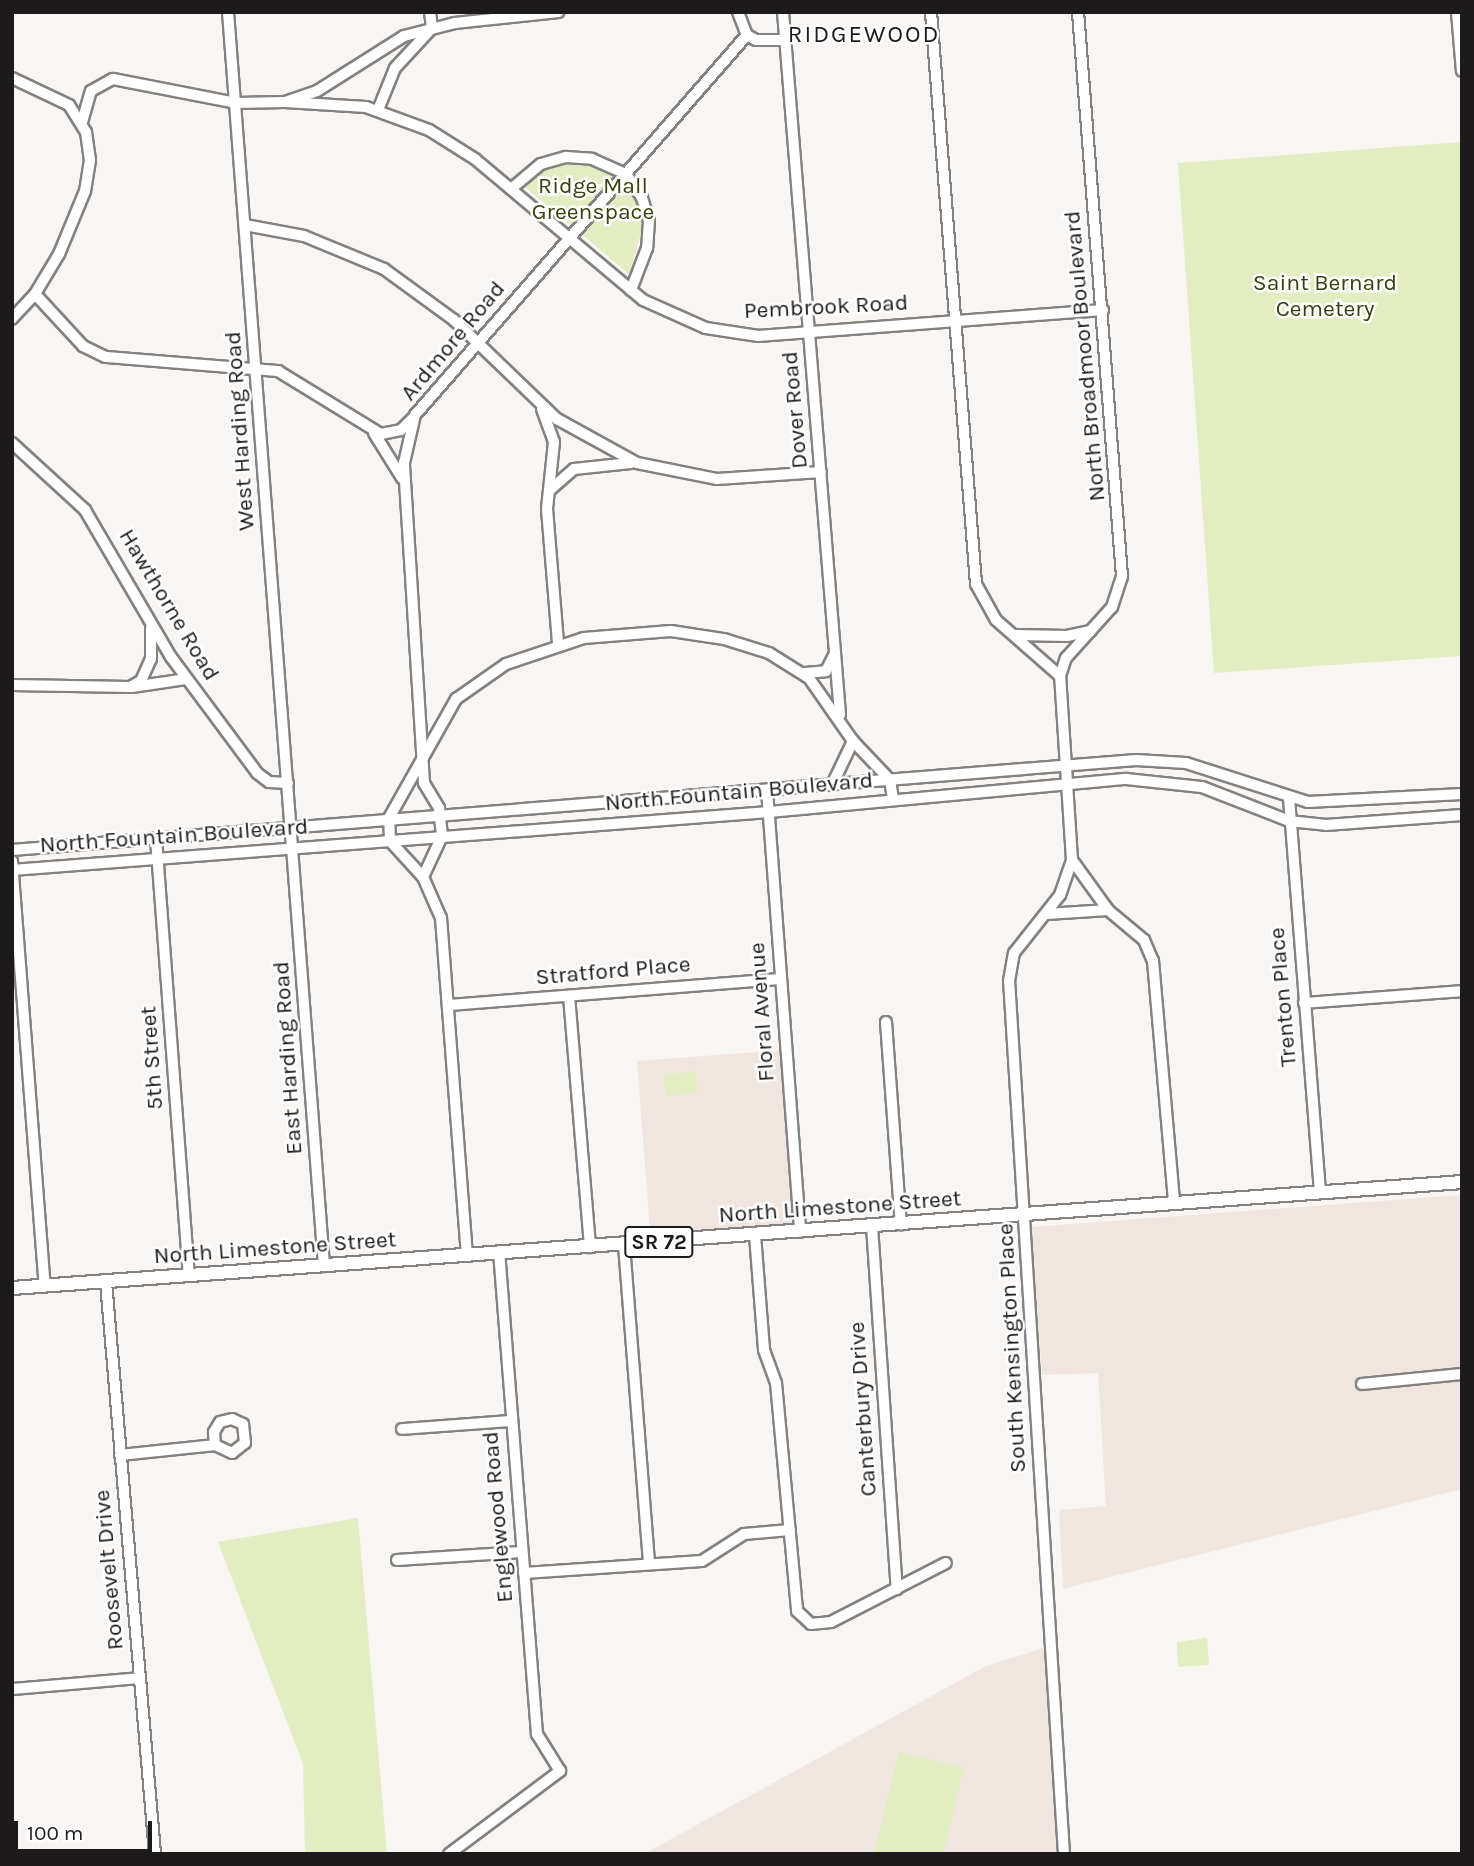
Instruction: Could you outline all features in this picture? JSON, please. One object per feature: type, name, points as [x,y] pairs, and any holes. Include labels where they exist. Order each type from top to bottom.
[{"type":"main road","name":"North Limestone Street","points":[[12,1288],[1462,1182]]},
{"type":"street","name":"West Harding Road","points":[[228,12],[293,847]]},
{"type":"street","points":[[379,110],[395,68],[432,28],[430,12]]},
{"type":"street","points":[[285,102],[317,91],[385,45],[432,28],[558,12]]},
{"type":"street","points":[[738,12],[747,36],[756,40],[785,40]]},
{"type":"street","name":"Dover Road","points":[[783,12],[841,721]]},
{"type":"street","points":[[931,12],[976,584],[988,610],[1060,676],[1072,860],[1108,910],[1144,940],[1153,961],[1174,1203]]},
{"type":"street","name":"North Broadmoor Boulevard","points":[[1060,676],[1066,658],[1112,607],[1122,576],[1078,12]]},
{"type":"street","points":[[1457,12],[1462,71]]},
{"type":"street","name":"Ardmore Road","points":[[442,836],[441,814],[424,783],[405,488],[405,451],[415,415],[747,36]]},
{"type":"street","points":[[12,78],[63,100],[82,122],[90,160],[85,191],[59,254],[35,294],[12,319]]},
{"type":"street","name":"Pembrook Road","points":[[82,122],[91,91],[113,79],[236,103],[342,103],[379,110],[454,144],[631,290],[665,313],[706,328],[758,336],[1102,310]]},
{"type":"street","points":[[511,189],[541,164],[566,157],[592,159],[626,174],[642,198],[649,221],[647,248],[631,290]]},
{"type":"street","points":[[245,225],[304,236],[359,257],[431,301],[537,402],[578,434],[637,463],[716,479],[821,472]]},
{"type":"street","points":[[35,294],[83,345],[106,357],[256,367],[296,379],[369,429],[391,454],[405,488]]},
{"type":"street","points":[[537,402],[554,442],[547,528],[558,644]]},
{"type":"street","points":[[369,429],[395,433],[415,415]]},
{"type":"street","name":"Hawthorne Road","points":[[12,443],[85,510],[187,679],[257,773],[269,782],[288,783]]},
{"type":"street","points":[[549,491],[574,469],[637,463]]},
{"type":"street","points":[[130,687],[141,681],[152,659],[154,641],[148,617]]},
{"type":"street","points":[[1016,635],[1067,636],[1090,631]]},
{"type":"street","points":[[467,1256],[440,918],[423,877],[390,841],[389,818],[456,699],[497,669],[558,644],[634,632],[696,634],[757,649],[813,676],[826,671],[834,653]]},
{"type":"street","points":[[803,672],[853,741],[890,780],[893,800]]},
{"type":"street","points":[[12,685],[130,687],[187,679]]},
{"type":"street","points":[[832,785],[853,741]]},
{"type":"street","name":"North Fountain Boulevard","points":[[12,850],[389,818],[1136,761],[1186,764],[1289,798],[1329,803],[1462,794]]},
{"type":"street","name":"North Fountain Boulevard","points":[[13,869],[769,812],[1126,779],[1202,787],[1289,821],[1326,825],[1462,815]]},
{"type":"street","name":"Floral Avenue","points":[[767,790],[800,1232]]},
{"type":"street","name":"Trenton Place","points":[[1289,798],[1320,1192]]},
{"type":"street","points":[[423,877],[442,836]]},
{"type":"street","name":"5th Street","points":[[156,838],[189,1275]]},
{"type":"street","name":"East Harding Road","points":[[293,847],[324,1266]]},
{"type":"street","name":"South Kensington Place","points":[[1064,1854],[1023,1231],[1026,1214],[1009,981],[1014,953],[1060,895],[1072,860]]},
{"type":"street","points":[[12,861],[18,1026],[45,1286]]},
{"type":"street","points":[[1047,914],[1108,910]]},
{"type":"street","name":"Stratford Place","points":[[448,1005],[781,979]]},
{"type":"street","points":[[1304,1003],[1462,991]]},
{"type":"street","points":[[569,996],[590,1247]]},
{"type":"street","points":[[886,1022],[901,1224]]},
{"type":"street","name":"Canterbury Drive","points":[[872,1226],[897,1589]]},
{"type":"street","points":[[755,1235],[764,1350],[776,1383],[797,1611],[803,1620],[820,1625],[831,1622],[946,1563]]},
{"type":"street","points":[[624,1245],[649,1564]]},
{"type":"street","name":"Englewood Road","points":[[449,1854],[559,1771],[537,1734],[499,1254]]},
{"type":"street","name":"Roosevelt Drive","points":[[106,1282],[155,1854]]},
{"type":"street","points":[[1362,1384],[1462,1374]]},
{"type":"street","points":[[402,1429],[512,1421]]},
{"type":"street","points":[[120,1455],[215,1445]]},
{"type":"street","points":[[524,1573],[702,1560],[744,1534],[790,1530]]},
{"type":"street","points":[[397,1560],[522,1552]]},
{"type":"street","points":[[12,1689],[140,1678]]},
{"type":"shaded area","points":[[786,1050],[800,1232],[651,1243],[637,1061]]},
{"type":"shaded area","points":[[1462,1195],[1462,1489],[1063,1589],[1059,1510],[1106,1506],[1098,1373],[1042,1375],[1031,1227]]},
{"type":"shaded area","points":[[1050,1646],[1064,1854],[644,1854],[986,1666]]},
{"type":"green space","name":"Saint Bernard Cemetery","points":[[1461,142],[1462,656],[1214,673],[1178,163]]},
{"type":"green space","name":"Ridge Mall Greenspace","points":[[576,159],[608,167],[628,184],[639,206],[642,230],[629,274],[524,186],[539,170]]},
{"type":"green space","points":[[695,1071],[698,1092],[666,1096],[664,1075]]},
{"type":"green space","points":[[358,1518],[387,1854],[305,1854],[303,1764],[218,1542]]},
{"type":"green space","points":[[1207,1638],[1209,1665],[1178,1667],[1177,1642]]},
{"type":"green space","points":[[899,1752],[964,1768],[943,1854],[874,1854]]},
{"type":"district","name":"RIDGEWOOD","points":[[864,35]]}]
